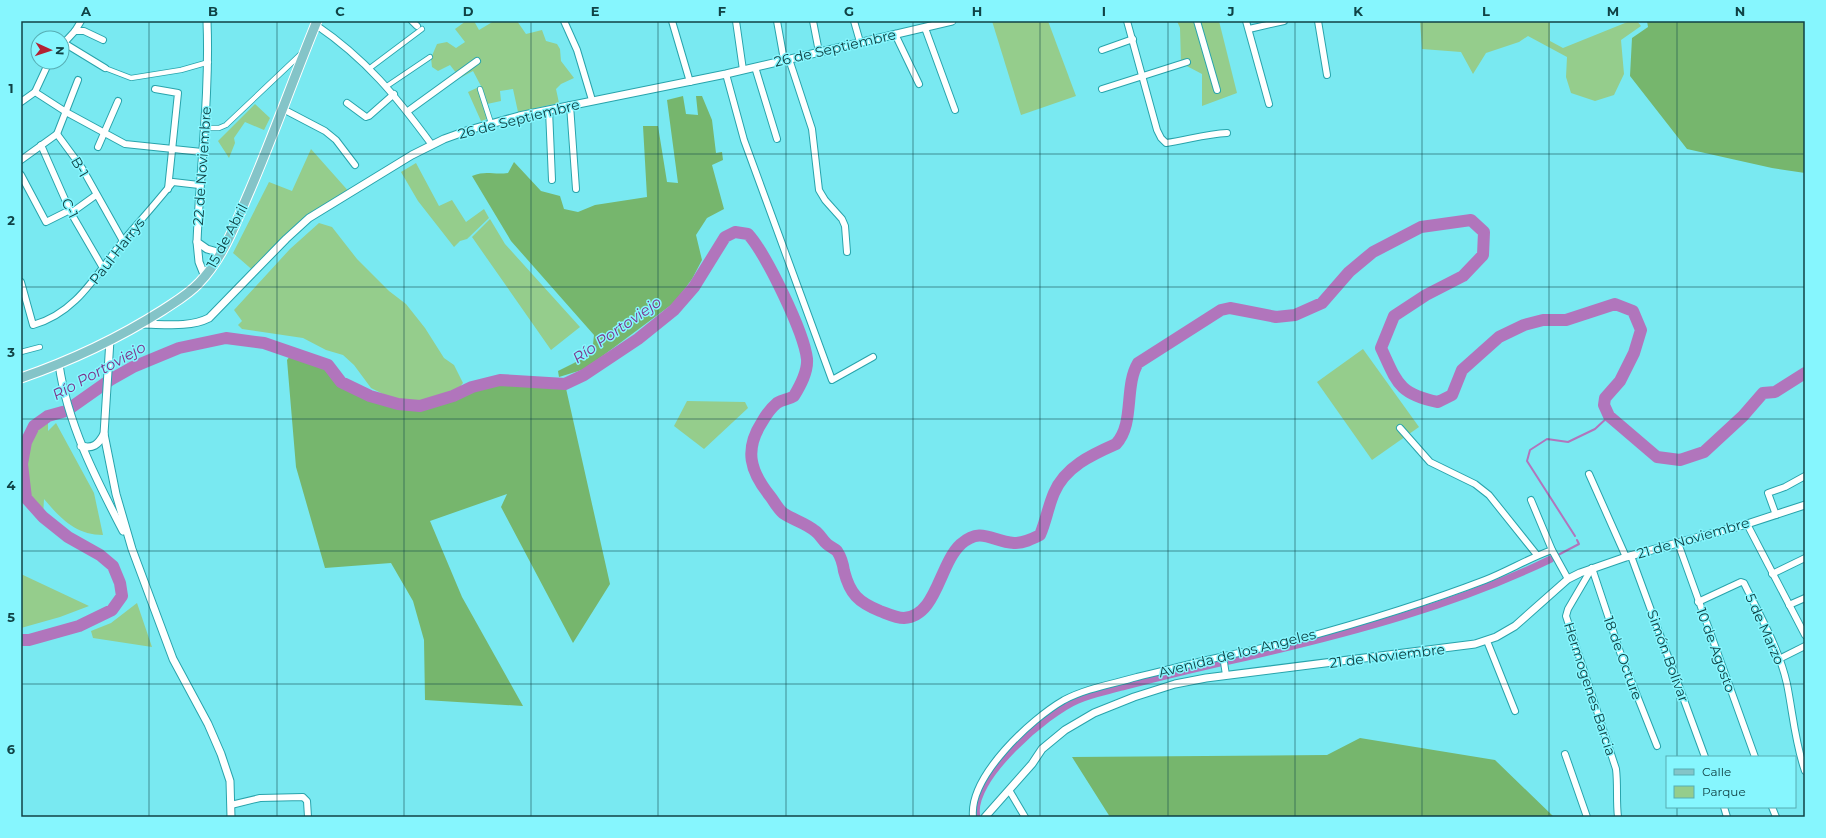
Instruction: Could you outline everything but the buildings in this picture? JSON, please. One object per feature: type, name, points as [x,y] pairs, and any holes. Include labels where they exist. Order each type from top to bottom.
[{"type":"main road","name":"15 de Abril","points":[[22,377],[59,364],[141,324],[184,297],[205,277],[222,253],[242,210],[316,23]]},
{"type":"street","points":[[70,36],[81,21]]},
{"type":"street","name":"22 de Noviembre","points":[[208,21],[209,62],[199,185],[197,242],[208,249],[222,253]]},
{"type":"street","points":[[370,68],[420,28],[412,21]]},
{"type":"street","points":[[564,21],[577,50],[592,100]]},
{"type":"street","points":[[672,21],[690,82]]},
{"type":"street","points":[[736,21],[743,70]]},
{"type":"street","points":[[777,21],[786,59],[812,129],[819,190],[824,200],[842,219],[845,226],[847,252]]},
{"type":"street","points":[[813,21],[819,52]]},
{"type":"street","points":[[854,21],[860,42]]},
{"type":"street","name":"26 de Septiembre","points":[[141,324],[201,322],[209,318],[286,239],[309,218],[372,179],[432,145],[492,123],[592,100],[690,82],[895,34],[927,25],[952,21]]},
{"type":"street","points":[[1127,21],[1144,76],[1160,138],[1166,143],[1208,134],[1227,133]]},
{"type":"street","points":[[1197,21],[1217,90]]},
{"type":"street","points":[[1246,21],[1269,104]]},
{"type":"street","points":[[1248,29],[1284,21]]},
{"type":"street","points":[[1318,21],[1327,75]]},
{"type":"street","points":[[316,23],[370,68],[408,111],[432,145]]},
{"type":"street","points":[[927,25],[955,110]]},
{"type":"street","points":[[75,31],[84,31],[103,40]]},
{"type":"street","points":[[895,34],[919,84]]},
{"type":"street","points":[[1102,50],[1133,39]]},
{"type":"street","points":[[70,48],[105,68],[131,78],[181,70],[209,62]]},
{"type":"street","points":[[204,128],[219,128],[226,125],[306,49]]},
{"type":"street","points":[[387,86],[430,57]]},
{"type":"street","points":[[408,111],[477,61]]},
{"type":"street","points":[[1102,89],[1187,62]]},
{"type":"street","points":[[755,67],[777,139]]},
{"type":"street","points":[[21,102],[35,92],[45,70]]},
{"type":"street","points":[[726,74],[744,140],[832,380],[873,356]]},
{"type":"street","points":[[21,160],[57,134],[78,80]]},
{"type":"street","points":[[155,89],[178,92],[168,189]]},
{"type":"street","points":[[480,89],[492,123]]},
{"type":"street","points":[[35,92],[66,112],[104,133],[130,145],[202,152]]},
{"type":"street","points":[[347,103],[363,117],[366,117],[370,116],[394,94]]},
{"type":"street","points":[[98,147],[118,101]]},
{"type":"street","points":[[570,105],[576,189]]},
{"type":"street","points":[[283,109],[325,131],[336,140],[355,165]]},
{"type":"street","points":[[549,110],[552,180]]},
{"type":"street","name":"B-1","points":[[57,134],[78,163],[123,241]]},
{"type":"street","name":"C-1","points":[[41,145],[71,212],[103,268]]},
{"type":"street","points":[[21,175],[46,222],[71,212],[96,195]]},
{"type":"street","name":"Paul Harrys","points":[[21,282],[33,325],[44,322],[65,310],[87,290],[123,241],[173,182],[199,185]]},
{"type":"street","points":[[197,242],[199,262],[205,277]]},
{"type":"street","points":[[110,340],[104,434],[111,475],[132,549],[173,660],[208,724],[221,754],[230,781],[231,817]]},
{"type":"street","points":[[21,352],[40,347]]},
{"type":"street","points":[[59,364],[61,379],[81,444],[132,549]]},
{"type":"street","points":[[1400,428],[1430,462],[1475,484],[1489,495],[1537,555]]},
{"type":"street","points":[[81,444],[95,446],[100,443],[104,434]]},
{"type":"street","name":"Simón Bolívar","points":[[1589,474],[1629,556],[1705,756]]},
{"type":"street","points":[[1776,515],[1768,494],[1805,476]]},
{"type":"street","points":[[1531,500],[1552,550],[1568,579]]},
{"type":"street","name":"21 de Noviembre","points":[[985,817],[1032,764],[1042,749],[1065,730],[1082,719],[1110,706],[1158,689],[1189,681],[1224,665],[1460,647],[1487,640],[1519,624],[1568,579],[1592,568],[1629,556],[1746,524],[1805,505]]},
{"type":"street","points":[[1746,524],[1805,635]]},
{"type":"street","name":"10 de Agosto","points":[[1678,543],[1755,756]]},
{"type":"street","name":"Avenida de los Angeles","points":[[973,817],[972,807],[977,793],[996,760],[1013,741],[1050,709],[1080,693],[1224,665],[1299,639],[1429,600],[1499,575],[1537,555],[1552,550]]},
{"type":"street","points":[[1772,574],[1805,558]]},
{"type":"street","name":"18 de Octure","points":[[1592,568],[1621,655],[1657,746]]},
{"type":"street","name":"Hermogenes Barcia","points":[[1592,568],[1568,608],[1566,616],[1616,770],[1618,784],[1616,802],[1618,817]]},
{"type":"street","name":"5 de Marzo","points":[[1698,602],[1741,582],[1744,583],[1772,638],[1779,659],[1787,685],[1799,756],[1805,771]]},
{"type":"street","points":[[1789,606],[1805,598]]},
{"type":"street","points":[[1487,640],[1515,711]]},
{"type":"street","points":[[1779,659],[1805,646]]},
{"type":"street","points":[[1565,754],[1587,817]]},
{"type":"street","points":[[1009,790],[1025,817]]},
{"type":"street","points":[[231,805],[260,798],[303,797],[307,800],[308,817]]},
{"type":"green space","points":[[466,21],[474,21],[479,30],[494,21],[517,21],[526,34],[542,30],[546,41],[557,44],[560,49],[561,61],[574,78],[561,84],[556,89],[559,103],[518,112],[513,89],[500,91],[501,101],[487,104],[485,110],[487,119],[481,121],[468,92],[481,86],[473,71],[460,78],[450,65],[438,71],[432,67],[431,58],[437,44],[447,42],[456,48],[465,42],[455,29]]},
{"type":"green space","points":[[992,21],[1048,21],[1076,96],[1021,115]]},
{"type":"green space","points":[[1177,21],[1219,21],[1237,93],[1202,106],[1202,74],[1181,63],[1180,28]]},
{"type":"green space","points":[[1420,21],[1550,21],[1550,41],[1563,48],[1630,21],[1637,21],[1641,26],[1621,40],[1624,74],[1614,95],[1595,101],[1571,93],[1566,77],[1567,57],[1528,36],[1519,42],[1486,53],[1473,74],[1461,52],[1422,49]]},
{"type":"green space","points":[[1647,21],[1805,21],[1805,173],[1772,168],[1687,149],[1630,76],[1632,38],[1648,27]]},
{"type":"green space","points":[[683,96],[686,114],[698,115],[696,96],[702,96],[712,120],[716,153],[722,152],[723,160],[712,165],[724,209],[707,218],[696,235],[702,260],[692,279],[675,302],[585,369],[559,377],[558,371],[592,354],[594,335],[511,241],[472,176],[486,173],[508,173],[514,162],[541,191],[560,196],[564,209],[578,212],[595,205],[647,197],[643,126],[658,126],[667,182],[678,183],[667,100]]},
{"type":"green space","points":[[255,104],[270,118],[264,130],[245,122],[234,138],[235,143],[229,158],[218,141]]},
{"type":"green space","points":[[311,149],[351,194],[306,223],[256,273],[233,253],[269,182],[292,191]]},
{"type":"green space","points":[[416,163],[439,206],[452,200],[466,222],[484,209],[489,218],[467,239],[460,241],[454,247],[418,201],[401,172]]},
{"type":"green space","points":[[490,219],[505,244],[580,327],[551,350],[472,237]]},
{"type":"green space","points":[[319,223],[332,227],[357,259],[389,291],[406,304],[425,328],[444,358],[454,365],[463,383],[458,389],[422,402],[395,400],[371,388],[354,365],[343,355],[326,350],[303,338],[242,329],[238,325],[242,321],[234,310],[290,249]]},
{"type":"green space","points":[[1363,349],[1419,427],[1372,460],[1317,382]]},
{"type":"green space","points":[[293,352],[328,365],[342,382],[366,394],[398,404],[420,406],[486,383],[528,381],[565,384],[610,584],[573,643],[501,507],[507,494],[430,521],[462,597],[523,706],[425,700],[424,640],[413,601],[391,563],[325,568],[296,467],[287,360]]},
{"type":"green space","points":[[687,401],[745,402],[748,408],[704,449],[674,426]]},
{"type":"green space","points":[[48,416],[48,431],[56,423],[94,493],[103,535],[93,534],[77,529],[56,513],[44,499],[43,517],[26,498],[22,464],[26,442],[34,426]]},
{"type":"green space","points":[[21,574],[89,606],[60,617],[21,628]]},
{"type":"green space","points":[[137,603],[152,647],[93,638],[91,631],[111,623]]},
{"type":"green space","points":[[1360,738],[1495,760],[1554,817],[1110,817],[1072,757],[1327,755]]},
{"type":"waterway","name":"Río Portoviejo","points":[[21,640],[29,640],[79,626],[112,610],[122,596],[120,583],[113,566],[100,555],[68,537],[43,517],[26,498],[22,464],[26,442],[34,426],[48,416],[66,411],[110,380],[133,367],[179,348],[226,338],[264,343],[328,365],[341,382],[370,396],[398,404],[420,406],[453,396],[472,387],[500,380],[565,384],[584,375],[638,339],[674,310],[694,287],[725,237],[735,232],[748,234],[756,244],[774,275],[792,313],[807,359],[805,374],[794,396],[775,405],[765,417],[756,432],[751,451],[754,469],[763,487],[781,511],[811,528],[827,544],[837,551],[842,561],[846,579],[856,596],[872,608],[901,618],[915,615],[924,608],[931,599],[947,564],[954,553],[961,544],[968,539],[975,536],[987,536],[1006,542],[1018,543],[1040,535],[1054,493],[1065,476],[1088,457],[1116,444],[1122,436],[1128,416],[1131,383],[1138,363],[1221,310],[1230,308],[1276,317],[1295,315],[1322,303],[1349,272],[1373,252],[1421,227],[1471,220],[1484,232],[1483,255],[1463,276],[1426,295],[1394,316],[1381,348],[1400,385],[1414,395],[1438,402],[1452,395],[1462,370],[1499,337],[1524,325],[1543,320],[1566,320],[1615,304],[1633,311],[1641,330],[1634,353],[1620,381],[1605,398],[1604,405],[1609,416],[1657,457],[1680,460],[1704,452],[1743,416],[1763,393],[1775,392],[1805,373]]},
{"type":"waterway","points":[[1575,536],[1527,461],[1530,450],[1547,439],[1568,442],[1595,429],[1609,416]]},
{"type":"waterway","points":[[1558,555],[1579,544],[1577,540]]},
{"type":"waterway","points":[[977,817],[977,802],[985,785],[997,767],[1030,733],[1064,707],[1078,700],[1094,694],[1286,648],[1402,617],[1477,591],[1551,559]]}]
